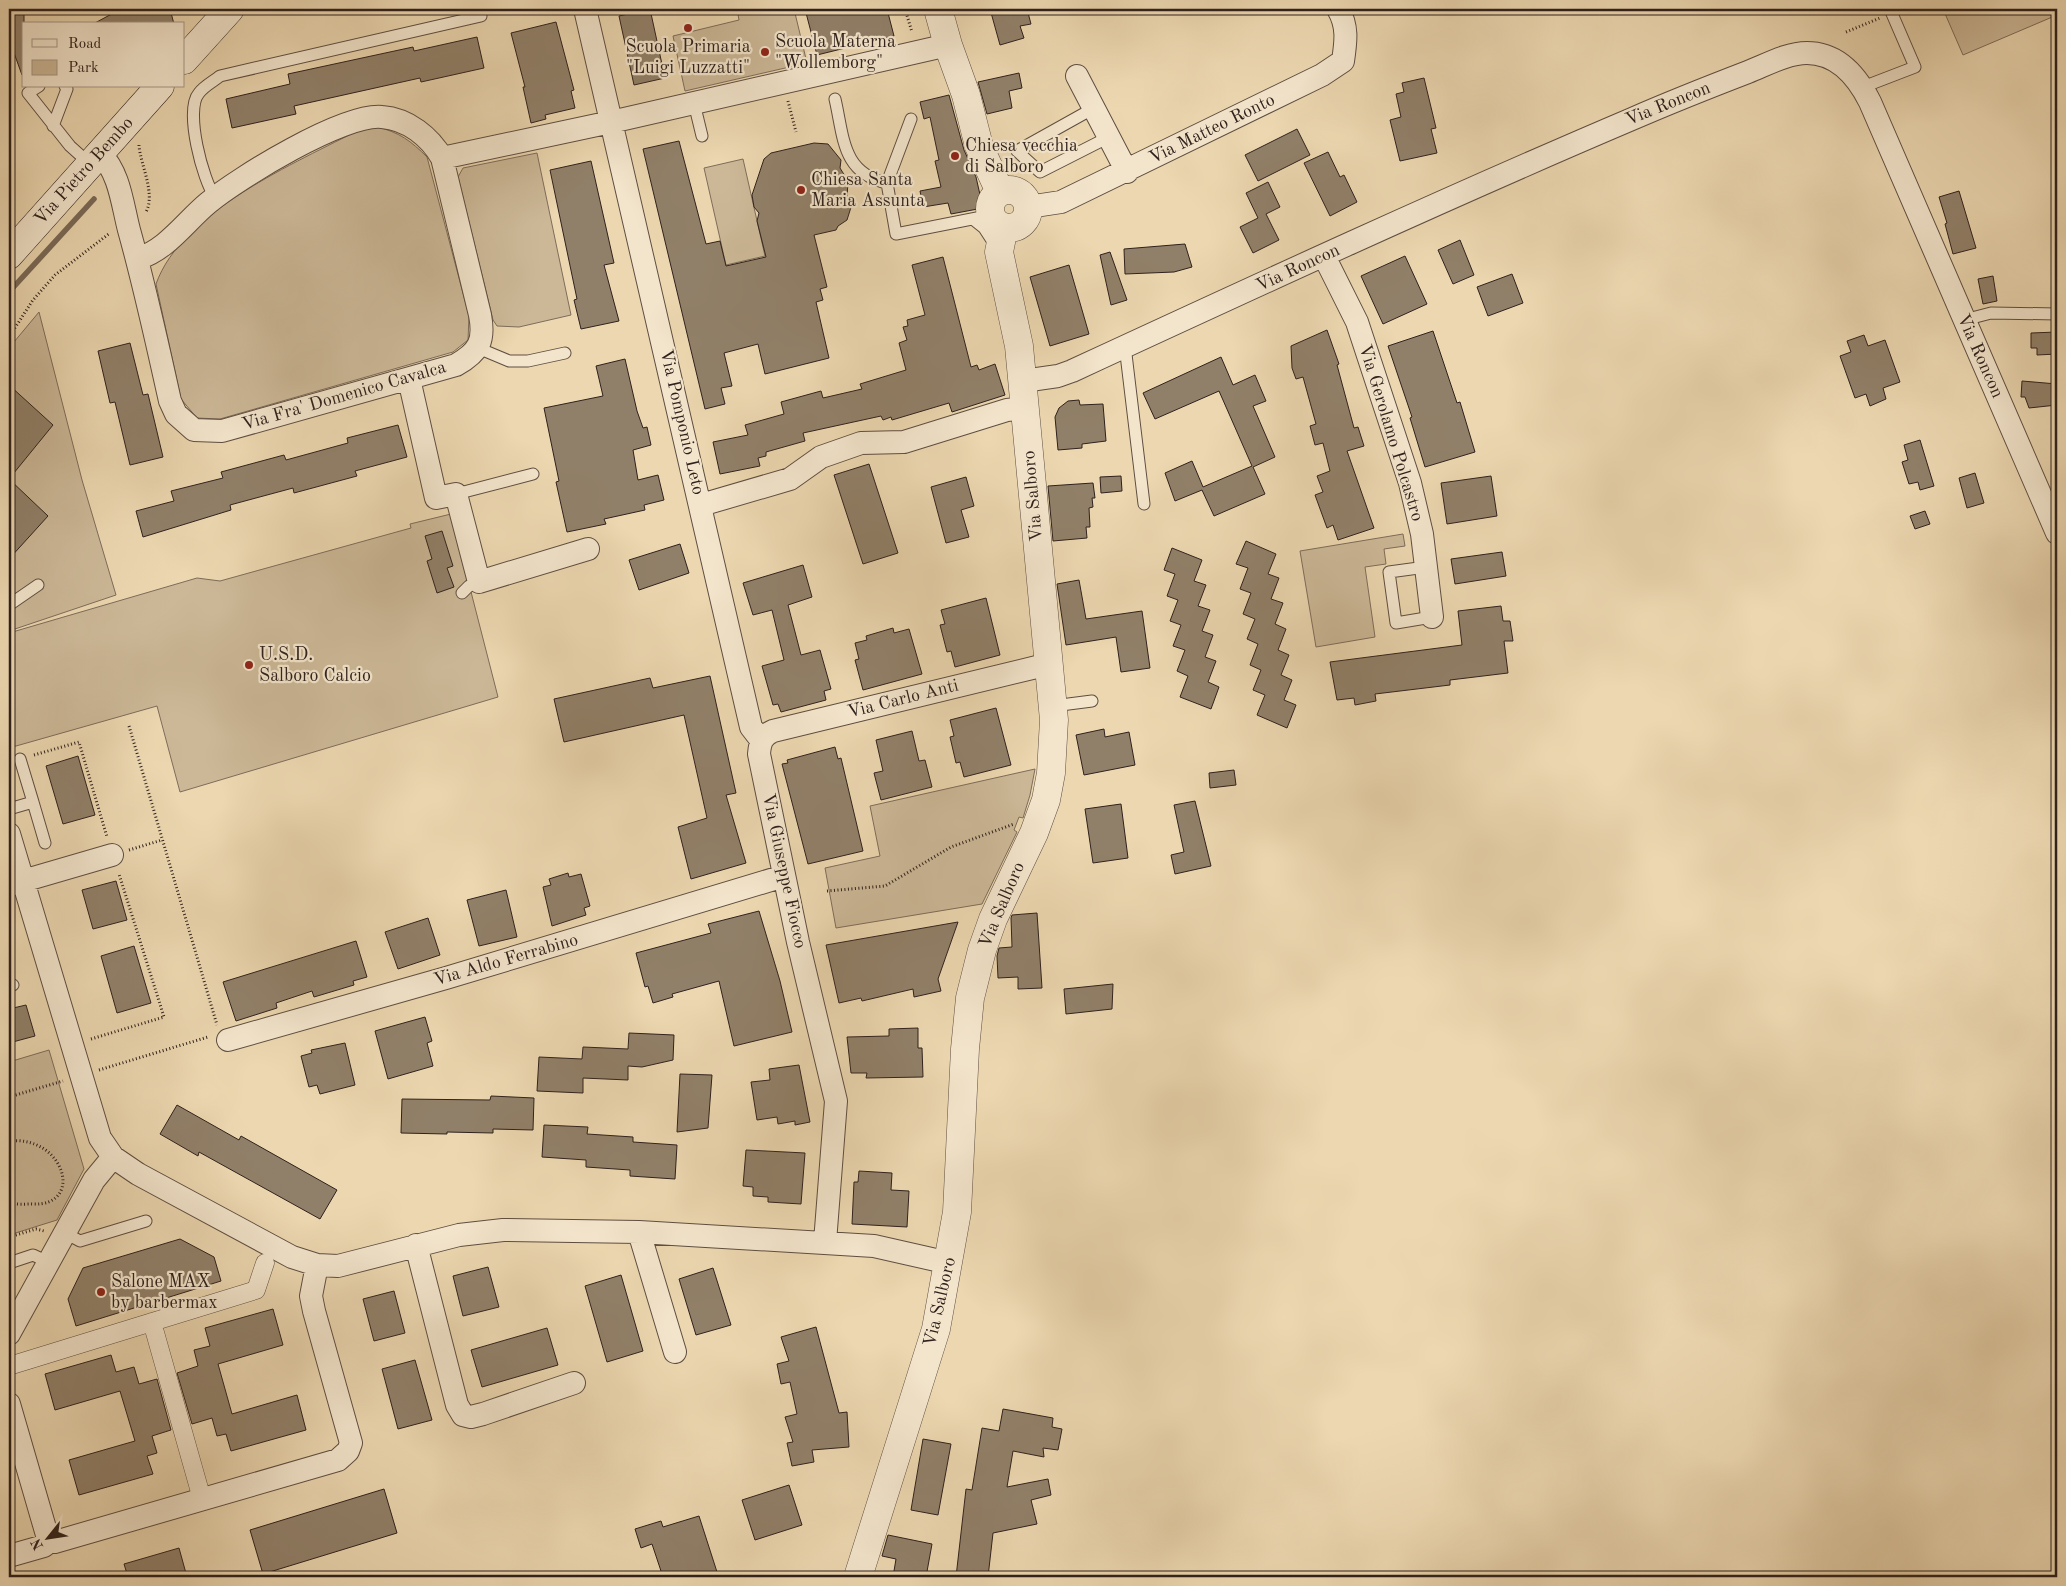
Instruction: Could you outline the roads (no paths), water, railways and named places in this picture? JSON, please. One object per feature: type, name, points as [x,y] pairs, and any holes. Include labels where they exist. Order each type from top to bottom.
[{"type":"street","points":[[185,59],[230,9]]},
{"type":"street","name":"Via Pomponio Leto","points":[[585,9],[701,505],[790,478],[821,456],[854,445],[904,442],[1007,410],[1026,408]]},
{"type":"street","name":"Via Salboro","points":[[858,1577],[936,1328],[949,1263],[957,1212],[965,1049],[970,998],[982,950],[993,919],[1038,823],[1046,800],[1051,774],[1053,706],[1019,346],[982,153],[960,74],[948,45],[938,9]]},
{"type":"street","name":"Via Matteo Ronto","points":[[1028,207],[1062,202],[1127,172],[1322,75],[1343,60],[1347,38],[1345,20],[1338,9]]},
{"type":"street","points":[[442,158],[611,122],[948,45]]},
{"type":"street","name":"Via Roncon","points":[[1023,381],[1058,376],[1496,177],[1677,100],[1782,58],[1806,53],[1837,60],[1863,87],[2057,533]]},
{"type":"street","points":[[1077,76],[1127,172]]},
{"type":"street","name":"Via Pietro Bembo","points":[[9,255],[158,88]]},
{"type":"street","points":[[137,259],[151,254],[164,245],[215,197],[265,166],[333,130],[359,119],[382,116],[402,121],[430,140],[442,158],[482,327],[478,348]]},
{"type":"street","name":"Via Fra' Domenico Cavalca","points":[[95,159],[109,162],[116,176],[149,301],[170,401],[176,414],[194,430],[222,431],[409,379],[456,365],[470,358],[478,348]]},
{"type":"street","points":[[994,221],[1006,190],[1018,192],[1023,196],[1028,207]]},
{"type":"street","name":"Via Gerolamo Polcastro","points":[[1324,256],[1356,322],[1410,483],[1422,534],[1432,618]]},
{"type":"street","points":[[409,379],[436,498],[456,494],[470,588],[588,549]]},
{"type":"street","name":"Via Giuseppe Fiocco","points":[[701,505],[751,727],[761,740],[759,754],[784,876],[836,1102],[826,1242]]},
{"type":"street","name":"Via Carlo Anti","points":[[761,740],[765,734],[773,731],[1049,664]]},
{"type":"street","points":[[9,834],[15,883],[71,1045],[72,1078],[100,1138],[114,1157],[138,1174],[292,1257],[317,1265],[338,1266],[459,1235],[503,1230],[639,1232],[826,1242],[874,1246],[949,1263]]},
{"type":"street","points":[[15,883],[112,855]]},
{"type":"street","name":"Via Aldo Ferrabino","points":[[219,1037],[455,975],[784,876]]},
{"type":"street","points":[[9,1334],[48,1262],[58,1234],[94,1180],[114,1157]]},
{"type":"street","points":[[639,1232],[675,1352]]},
{"type":"street","points":[[416,1245],[457,1405],[463,1415],[471,1417],[483,1414],[574,1383]]},
{"type":"street","points":[[9,1366],[256,1290],[265,1263]]},
{"type":"street","points":[[9,1404],[47,1535],[51,1540],[61,1541],[338,1460],[348,1451],[351,1443],[311,1296],[317,1265]]},
{"type":"street","points":[[152,1322],[202,1499]]},
{"type":"street","points":[[9,1556],[44,1546],[51,1540]]},
{"type":"lane","points":[[1863,87],[1915,67],[1891,11]]},
{"type":"lane","points":[[215,197],[204,178],[193,113],[198,94],[220,76],[481,16]]},
{"type":"lane","points":[[36,88],[28,93],[70,146],[95,159]]},
{"type":"lane","points":[[54,126],[67,88]]},
{"type":"lane","points":[[835,99],[850,160],[870,179],[887,183]]},
{"type":"lane","points":[[694,103],[702,136]]},
{"type":"lane","points":[[1094,108],[1017,151],[1040,172],[1110,137]]},
{"type":"lane","points":[[911,119],[887,183],[896,234],[994,221]]},
{"type":"lane","points":[[1964,320],[1991,313],[2057,314]]},
{"type":"lane","points":[[1125,346],[1144,504]]},
{"type":"lane","points":[[478,348],[509,361],[528,361],[565,353]]},
{"type":"lane","points":[[456,494],[533,474]]},
{"type":"lane","points":[[1426,567],[1389,572],[1396,623],[1432,618]]},
{"type":"lane","points":[[9,605],[38,585]]},
{"type":"lane","points":[[1053,706],[1092,702]]},
{"type":"lane","points":[[20,759],[45,843]]},
{"type":"lane","points":[[9,809],[33,802]]},
{"type":"lane","points":[[58,1234],[80,1241],[146,1221]]},
{"type":"lane","points":[[9,1263],[33,1255],[48,1262]]},
{"type":"waterway","points":[[9,292],[94,199]]},
{"type":"place","name":"Scuola Primaria \"Luigi Luzzatti\"","points":[[688,28]]},
{"type":"place","name":"Scuola Materna \"Wollemborg\"","points":[[765,52]]},
{"type":"place","name":"Chiesa vecchia di Salboro","points":[[955,156]]},
{"type":"place","name":"Chiesa Santa Maria Assunta","points":[[801,190]]},
{"type":"place","name":"U.S.D. Salboro Calcio","points":[[249,665]]},
{"type":"place","name":"Salone MAX by barbermax","points":[[101,1292]]}]
